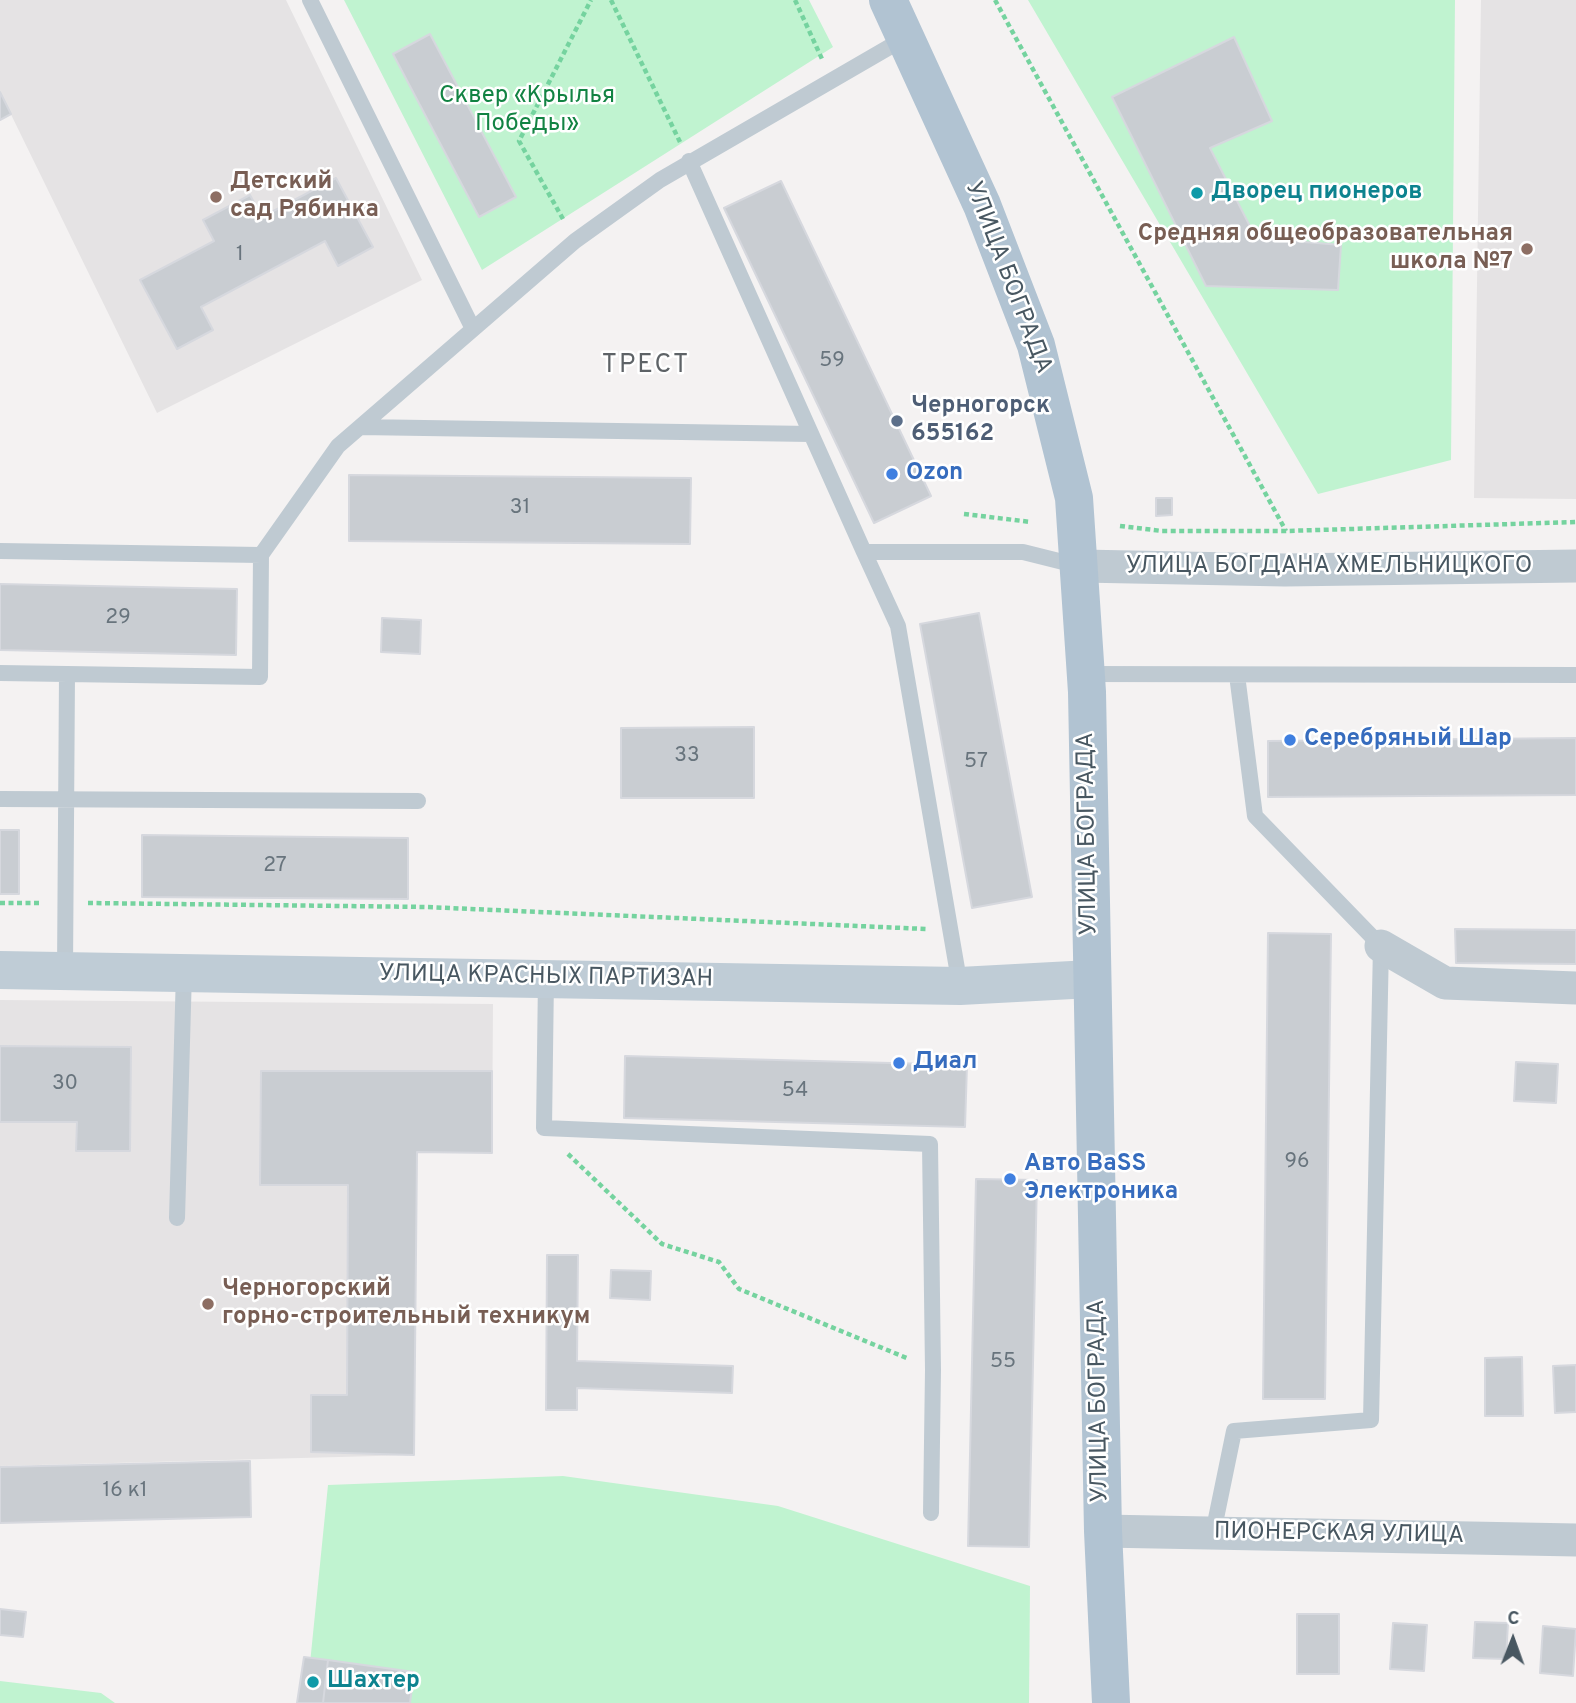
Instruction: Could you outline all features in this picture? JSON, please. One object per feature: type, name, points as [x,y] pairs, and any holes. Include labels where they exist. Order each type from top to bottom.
[{"type":"main road","name":"УЛИЦА БОГРАДА","points":[[897,11],[982,205],[1036,345],[1074,498],[1081,566],[1086,674],[1103,1531],[1111,1703]]},
{"type":"main road","name":"УЛИЦА КРАСНЫХ ПАРТИЗАН","points":[[0,970],[960,986],[1091,979]]},
{"type":"street","name":"УЛИЦА БОГДАНА ХМЕЛЬНИЦКОГО","points":[[1081,566],[1285,570],[1576,566]]},
{"type":"street","points":[[1381,946],[1445,983],[1576,989]]},
{"type":"street","name":"ПИОНЕРСКАЯ УЛИЦА","points":[[1103,1531],[1576,1539]]},
{"type":"lane","points":[[310,0],[473,329]]},
{"type":"lane","points":[[0,673],[260,677],[261,555],[338,446],[575,241],[689,161],[833,82],[897,11]]},
{"type":"lane","points":[[689,161],[898,626],[960,986]]},
{"type":"lane","points":[[359,427],[810,434]]},
{"type":"lane","points":[[0,551],[261,555]]},
{"type":"lane","points":[[864,552],[1023,552],[1081,566]]},
{"type":"lane","points":[[65,971],[66,674]]},
{"type":"lane","points":[[1086,674],[1576,675]]},
{"type":"lane","points":[[1213,1533],[1234,1431],[1371,1420],[1381,946],[1255,816],[1237,675]]},
{"type":"lane","points":[[0,799],[418,801]]},
{"type":"lane","points":[[177,1218],[184,972]]},
{"type":"lane","points":[[546,978],[544,1128],[930,1144],[933,1370],[930,1513]]},
{"type":"path","points":[[575,241],[519,141],[591,0]]},
{"type":"path","points":[[611,0],[689,161]]},
{"type":"path","points":[[795,0],[833,82]]},
{"type":"path","points":[[995,0],[1286,531]]},
{"type":"path","points":[[964,514],[1031,522]]},
{"type":"path","points":[[1120,526],[1162,531],[1286,531],[1576,522]]},
{"type":"path","points":[[0,902],[428,906],[952,930]]},
{"type":"path","points":[[544,1128],[588,1176],[662,1244],[719,1262],[739,1289],[854,1338],[886,1347],[933,1370]]},
{"type":"shaded area","name":"Детский сад Рябинка","points":[[0,0],[286,0],[422,280],[157,413],[0,92]]},
{"type":"shaded area","name":"Средняя общеобразовательная школа №7","points":[[1481,0],[1576,0],[1576,499],[1474,498]]},
{"type":"shaded area","name":"Черногорский горно-строительный техникум","points":[[0,1000],[493,1004],[492,1153],[417,1152],[414,1455],[0,1466]]},
{"type":"green space","name":"Сквер «Крылья Победы»","points":[[344,0],[809,0],[833,47],[482,270]]},
{"type":"green space","points":[[1028,0],[1455,0],[1451,460],[1318,494]]},
{"type":"green space","points":[[563,1476],[778,1506],[1030,1586],[1029,1703],[306,1703],[328,1485]]},
{"type":"green space","points":[[0,1681],[101,1693],[115,1703],[0,1703]]},
{"type":"building","points":[[430,34],[516,197],[479,217],[393,54]]},
{"type":"building","name":"Дворец пионеров","points":[[1234,37],[1272,121],[1210,148],[1256,238],[1341,245],[1338,290],[1206,286],[1112,97]]},
{"type":"building","points":[[0,92],[11,114],[0,120]]},
{"type":"building","points":[[336,178],[373,247],[338,266],[325,241],[201,307],[213,330],[177,349],[140,280],[214,241],[203,220],[250,195],[262,217]]},
{"type":"building","points":[[781,181],[931,496],[874,523],[724,208]]},
{"type":"building","points":[[349,475],[691,478],[690,544],[349,541]]},
{"type":"building","points":[[1156,498],[1172,498],[1172,515],[1156,516]]},
{"type":"building","points":[[0,584],[237,589],[236,655],[0,650]]},
{"type":"building","points":[[979,613],[1032,897],[972,908],[920,624]]},
{"type":"building","points":[[382,618],[421,620],[420,654],[381,652]]},
{"type":"building","points":[[754,727],[754,798],[621,798],[621,728]]},
{"type":"building","points":[[1576,738],[1576,795],[1268,797],[1268,741]]},
{"type":"building","points":[[0,830],[19,830],[19,894],[0,894]]},
{"type":"building","points":[[142,835],[408,838],[408,899],[142,897]]},
{"type":"building","points":[[1455,929],[1576,930],[1576,964],[1456,963]]},
{"type":"building","points":[[1268,933],[1331,934],[1325,1399],[1263,1399]]},
{"type":"building","points":[[0,1046],[131,1047],[130,1151],[76,1151],[77,1122],[0,1122]]},
{"type":"building","points":[[625,1056],[967,1065],[965,1127],[624,1118]]},
{"type":"building","points":[[1516,1062],[1558,1064],[1556,1103],[1514,1101]]},
{"type":"building","points":[[261,1071],[492,1071],[492,1153],[417,1152],[414,1455],[311,1452],[311,1395],[347,1395],[348,1185],[260,1185]]},
{"type":"building","points":[[976,1179],[1037,1180],[1029,1547],[968,1546]]},
{"type":"building","points":[[547,1255],[578,1255],[577,1361],[733,1366],[732,1393],[577,1388],[577,1410],[546,1410]]},
{"type":"building","points":[[611,1270],[651,1271],[650,1300],[610,1298]]},
{"type":"building","points":[[1522,1357],[1523,1416],[1485,1416],[1485,1358]]},
{"type":"building","points":[[1576,1365],[1576,1412],[1555,1413],[1553,1366]]},
{"type":"building","points":[[250,1461],[251,1517],[0,1523],[0,1467]]},
{"type":"building","points":[[0,1609],[26,1612],[23,1637],[0,1635]]},
{"type":"building","points":[[1297,1614],[1339,1614],[1339,1674],[1297,1674]]},
{"type":"building","points":[[1475,1622],[1508,1623],[1506,1659],[1473,1658]]},
{"type":"building","points":[[1393,1623],[1427,1625],[1424,1671],[1390,1669]]},
{"type":"building","points":[[1543,1626],[1576,1629],[1573,1676],[1540,1673]]},
{"type":"building","name":"Шахтер","points":[[304,1657],[328,1660],[323,1703],[297,1703]]},
{"type":"building","points":[[328,1660],[414,1672],[410,1703],[323,1703]]},
{"type":"place","name":"Дворец пионеров","points":[[1197,193]]},
{"type":"place","name":"Детский сад Рябинка","points":[[216,197]]},
{"type":"place","name":"Средняя общеобразовательная школа №7","points":[[1527,249]]},
{"type":"place","name":"Черногорск 655162","points":[[897,421]]},
{"type":"place","name":"Ozon","points":[[892,474]]},
{"type":"place","name":"Серебряный Шар","points":[[1290,740]]},
{"type":"place","name":"Диал","points":[[899,1063]]},
{"type":"place","name":"Авто BaSS Электроника","points":[[1010,1179]]},
{"type":"place","name":"Черногорский горно-строительный техникум","points":[[208,1304]]},
{"type":"place","name":"Шахтер","points":[[313,1682]]},
{"type":"district","name":"ТРЕСТ","points":[[646,367]]}]
